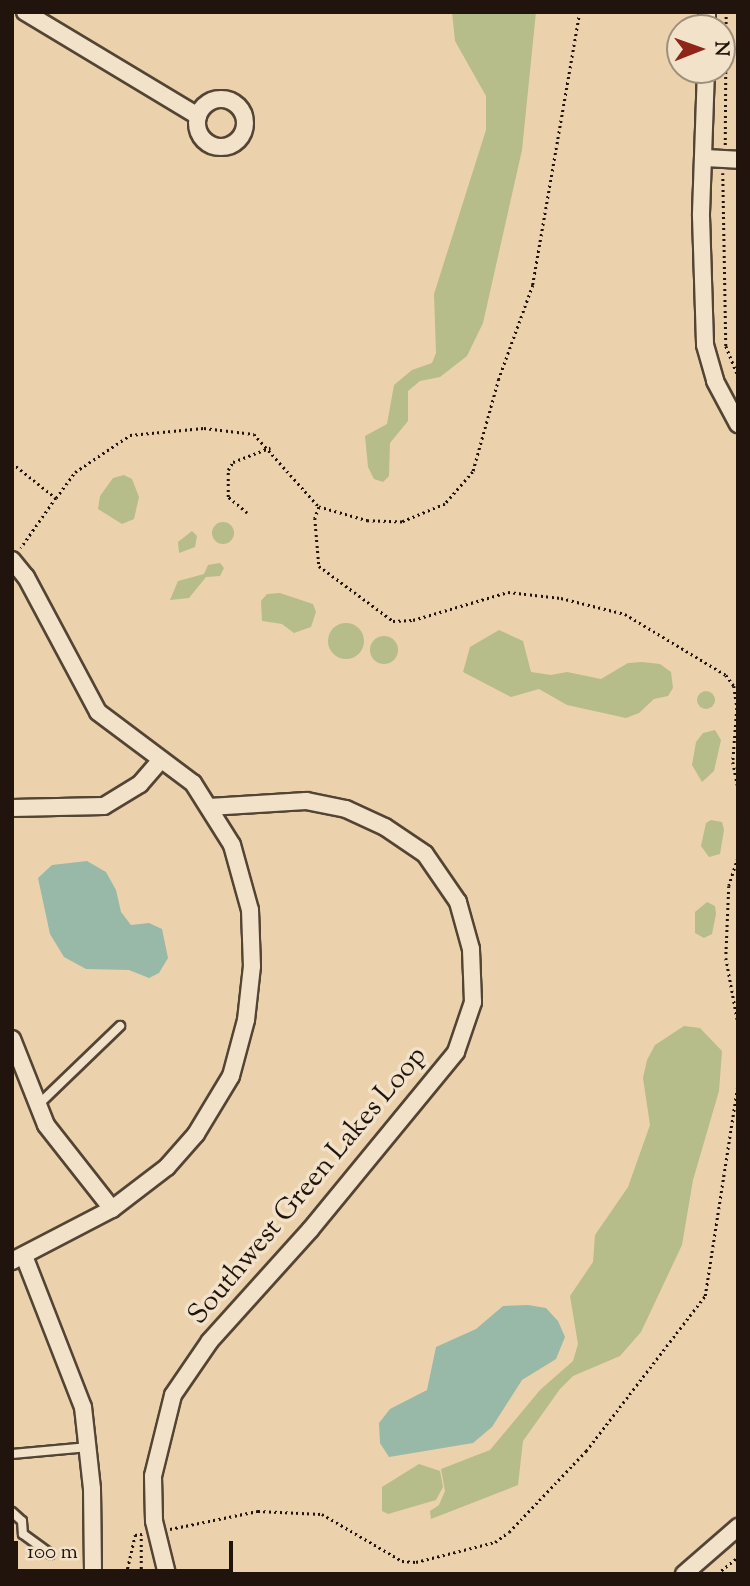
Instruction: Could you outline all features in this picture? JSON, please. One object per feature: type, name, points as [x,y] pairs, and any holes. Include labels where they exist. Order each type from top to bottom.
[{"type":"street","points":[[25,12],[198,117]]},
{"type":"street","points":[[706,84],[701,216],[705,345],[715,381],[738,424]]},
{"type":"street","points":[[705,158],[731,160]]},
{"type":"street","points":[[12,560],[26,577],[98,712],[193,783],[232,845],[250,910],[252,966],[246,1020],[231,1076],[196,1134],[167,1167],[112,1209],[18,1258],[69,1365],[83,1407],[89,1447],[93,1574]]},
{"type":"street","points":[[12,808],[104,806],[140,783],[161,760]]},
{"type":"street","name":"Southwest Green Lakes Loop","points":[[167,1574],[149,1533],[153,1476],[173,1395],[211,1341],[310,1230],[456,1052],[473,1002],[471,949],[458,902],[425,854],[385,827],[346,809],[306,801],[209,807]]},
{"type":"street","points":[[12,1040],[38,1105],[61,1148],[112,1209]]},
{"type":"street","points":[[684,1574],[738,1527]]},
{"type":"lane","points":[[38,1105],[120,1026]]},
{"type":"lane","points":[[12,1454],[89,1447]]},
{"type":"lane","points":[[12,1512],[22,1521],[23,1534],[51,1554]]},
{"type":"path","points":[[12,554],[28,542],[75,472],[130,435],[204,428],[254,434],[270,448],[319,507],[342,510],[368,521],[402,522],[445,505],[473,472],[499,379],[533,285],[580,12]]},
{"type":"path","points":[[726,12],[731,160],[721,260],[726,346],[738,376]]},
{"type":"path","points":[[247,513],[228,497],[228,470],[233,462],[270,448]]},
{"type":"path","points":[[12,463],[57,498]]},
{"type":"path","points":[[319,507],[315,518],[319,566],[384,617],[402,622],[508,592],[539,594],[625,614],[726,675],[734,687],[737,708],[733,762],[738,787]]},
{"type":"path","points":[[738,859],[729,886],[726,948],[738,1023]]},
{"type":"path","points":[[126,1574],[135,1535],[258,1511],[322,1514],[402,1561],[416,1562],[495,1542],[509,1531],[586,1451],[705,1296],[738,1084]]},
{"type":"path","points":[[141,1574],[149,1533]]},
{"type":"path","points":[[717,1574],[738,1557]]},
{"type":"green space","points":[[452,12],[536,12],[522,150],[483,323],[467,356],[440,377],[420,381],[408,391],[408,421],[390,443],[389,476],[383,482],[374,479],[368,467],[365,436],[387,424],[394,385],[412,370],[432,363],[436,353],[434,294],[486,130],[486,96],[455,41]]},
{"type":"green space","points":[[124,475],[132,479],[139,497],[134,519],[122,524],[98,509],[100,496],[113,478]]},
{"type":"green space","points":[[223,522],[231,525],[234,533],[231,541],[223,544],[215,541],[212,533],[215,525]]},
{"type":"green space","points":[[192,531],[197,536],[195,547],[179,553],[178,542]]},
{"type":"green space","points":[[220,563],[224,568],[220,576],[206,577],[189,598],[170,600],[178,581],[204,574],[208,565]]},
{"type":"green space","points":[[280,593],[313,604],[316,612],[311,627],[294,633],[282,624],[262,621],[261,601],[267,594]]},
{"type":"green space","points":[[346,623],[359,628],[364,641],[359,654],[346,659],[333,654],[328,641],[333,628]]},
{"type":"green space","points":[[499,630],[523,641],[531,672],[551,675],[567,672],[601,679],[628,663],[660,664],[671,672],[673,688],[668,696],[654,699],[639,713],[626,718],[567,705],[539,689],[511,697],[463,672],[470,647]]},
{"type":"green space","points":[[384,636],[394,640],[398,650],[394,660],[384,664],[374,660],[370,650],[374,640]]},
{"type":"green space","points":[[706,691],[714,696],[715,700],[710,708],[706,709],[698,704],[697,700],[702,692]]},
{"type":"green space","points":[[715,730],[721,740],[714,771],[702,782],[692,765],[696,742],[703,733]]},
{"type":"green space","points":[[711,820],[722,822],[724,830],[720,854],[709,857],[701,846],[706,823]]},
{"type":"green space","points":[[707,902],[715,906],[716,914],[712,934],[704,938],[695,933],[695,912]]},
{"type":"green space","points":[[684,1026],[700,1028],[722,1051],[719,1091],[693,1180],[682,1245],[641,1332],[620,1356],[573,1376],[560,1389],[523,1441],[518,1485],[431,1519],[430,1511],[439,1505],[445,1491],[441,1469],[490,1450],[540,1390],[573,1361],[578,1344],[570,1296],[593,1262],[595,1235],[628,1187],[650,1125],[643,1078],[647,1060],[655,1045]]},
{"type":"green space","points":[[419,1464],[440,1471],[443,1487],[436,1500],[388,1514],[382,1511],[382,1487]]},
{"type":"shaded area","points":[[87,861],[106,872],[116,890],[121,912],[131,925],[149,923],[162,929],[168,958],[159,973],[149,978],[129,970],[86,969],[64,957],[50,934],[38,878],[52,865]]},
{"type":"shaded area","points":[[528,1305],[546,1308],[558,1321],[565,1337],[556,1359],[522,1380],[492,1427],[473,1443],[389,1457],[380,1443],[379,1423],[390,1409],[427,1390],[436,1347],[476,1329],[503,1306]]}]
